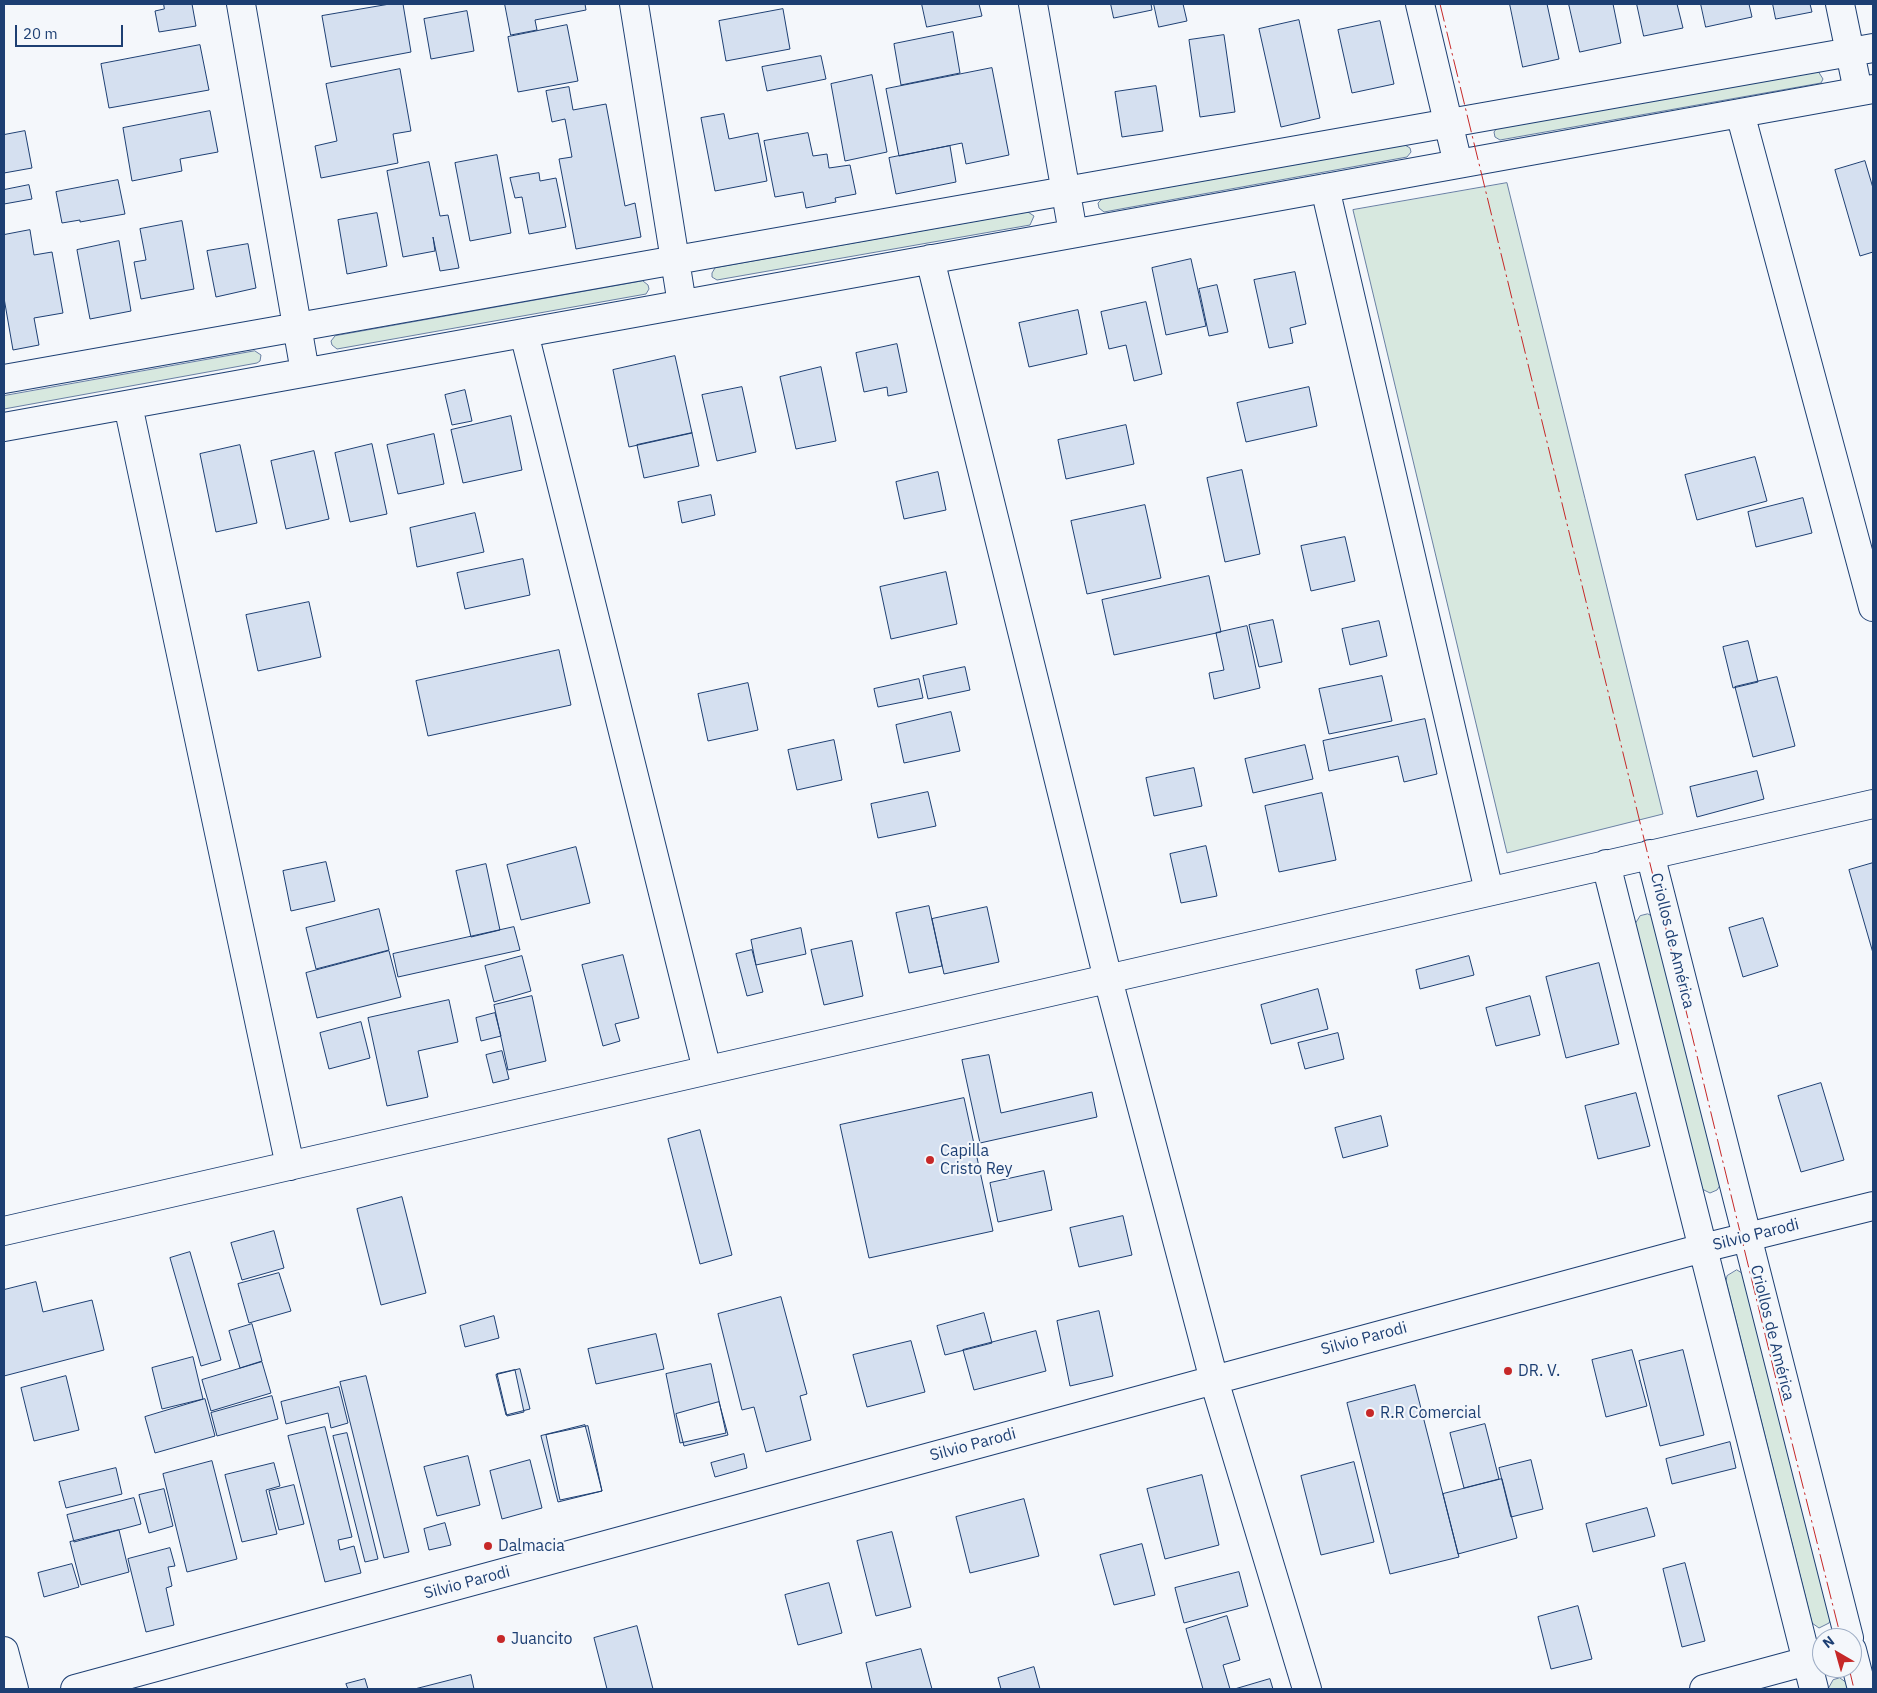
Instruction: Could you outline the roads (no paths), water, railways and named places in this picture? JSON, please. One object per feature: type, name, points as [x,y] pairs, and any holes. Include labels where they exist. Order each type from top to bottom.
[{"type":"street","points":[[241,4],[305,372]]},
{"type":"street","points":[[634,4],[682,304]]},
{"type":"street","points":[[1033,4],[1073,233]]},
{"type":"street","points":[[1420,4],[1458,164]]},
{"type":"street","points":[[4,427],[1865,90],[1861,50],[1840,4]]},
{"type":"street","points":[[4,379],[1861,50]]},
{"type":"street","points":[[1740,113],[1873,607]]},
{"type":"street","points":[[1325,188],[1489,891]]},
{"type":"street","points":[[930,259],[1108,979],[1214,1380],[1307,1689]]},
{"type":"street","points":[[524,333],[706,1070]]},
{"type":"street","points":[[128,405],[290,1166]]},
{"type":"street","points":[[4,1231],[1873,804]]},
{"type":"street","name":"Criollos de América","points":[[1650,854],[1846,1628]]},
{"type":"street","points":[[1606,864],[1703,1248],[1812,1648]]},
{"type":"street","name":"Silvio Parodi","points":[[75,1689],[1703,1248],[1873,1206]]},
{"type":"street","points":[[4,1651],[14,1689]]},
{"type":"street","points":[[1704,1689],[1812,1660]]},
{"type":"place","name":"Capilla Cristo Rey","points":[[930,1160]]},
{"type":"place","name":"DR. V.","points":[[1508,1371]]},
{"type":"place","name":"R.R Comercial","points":[[1370,1413]]},
{"type":"place","name":"Dalmacia","points":[[488,1546]]},
{"type":"place","name":"Juancito","points":[[501,1639]]}]
